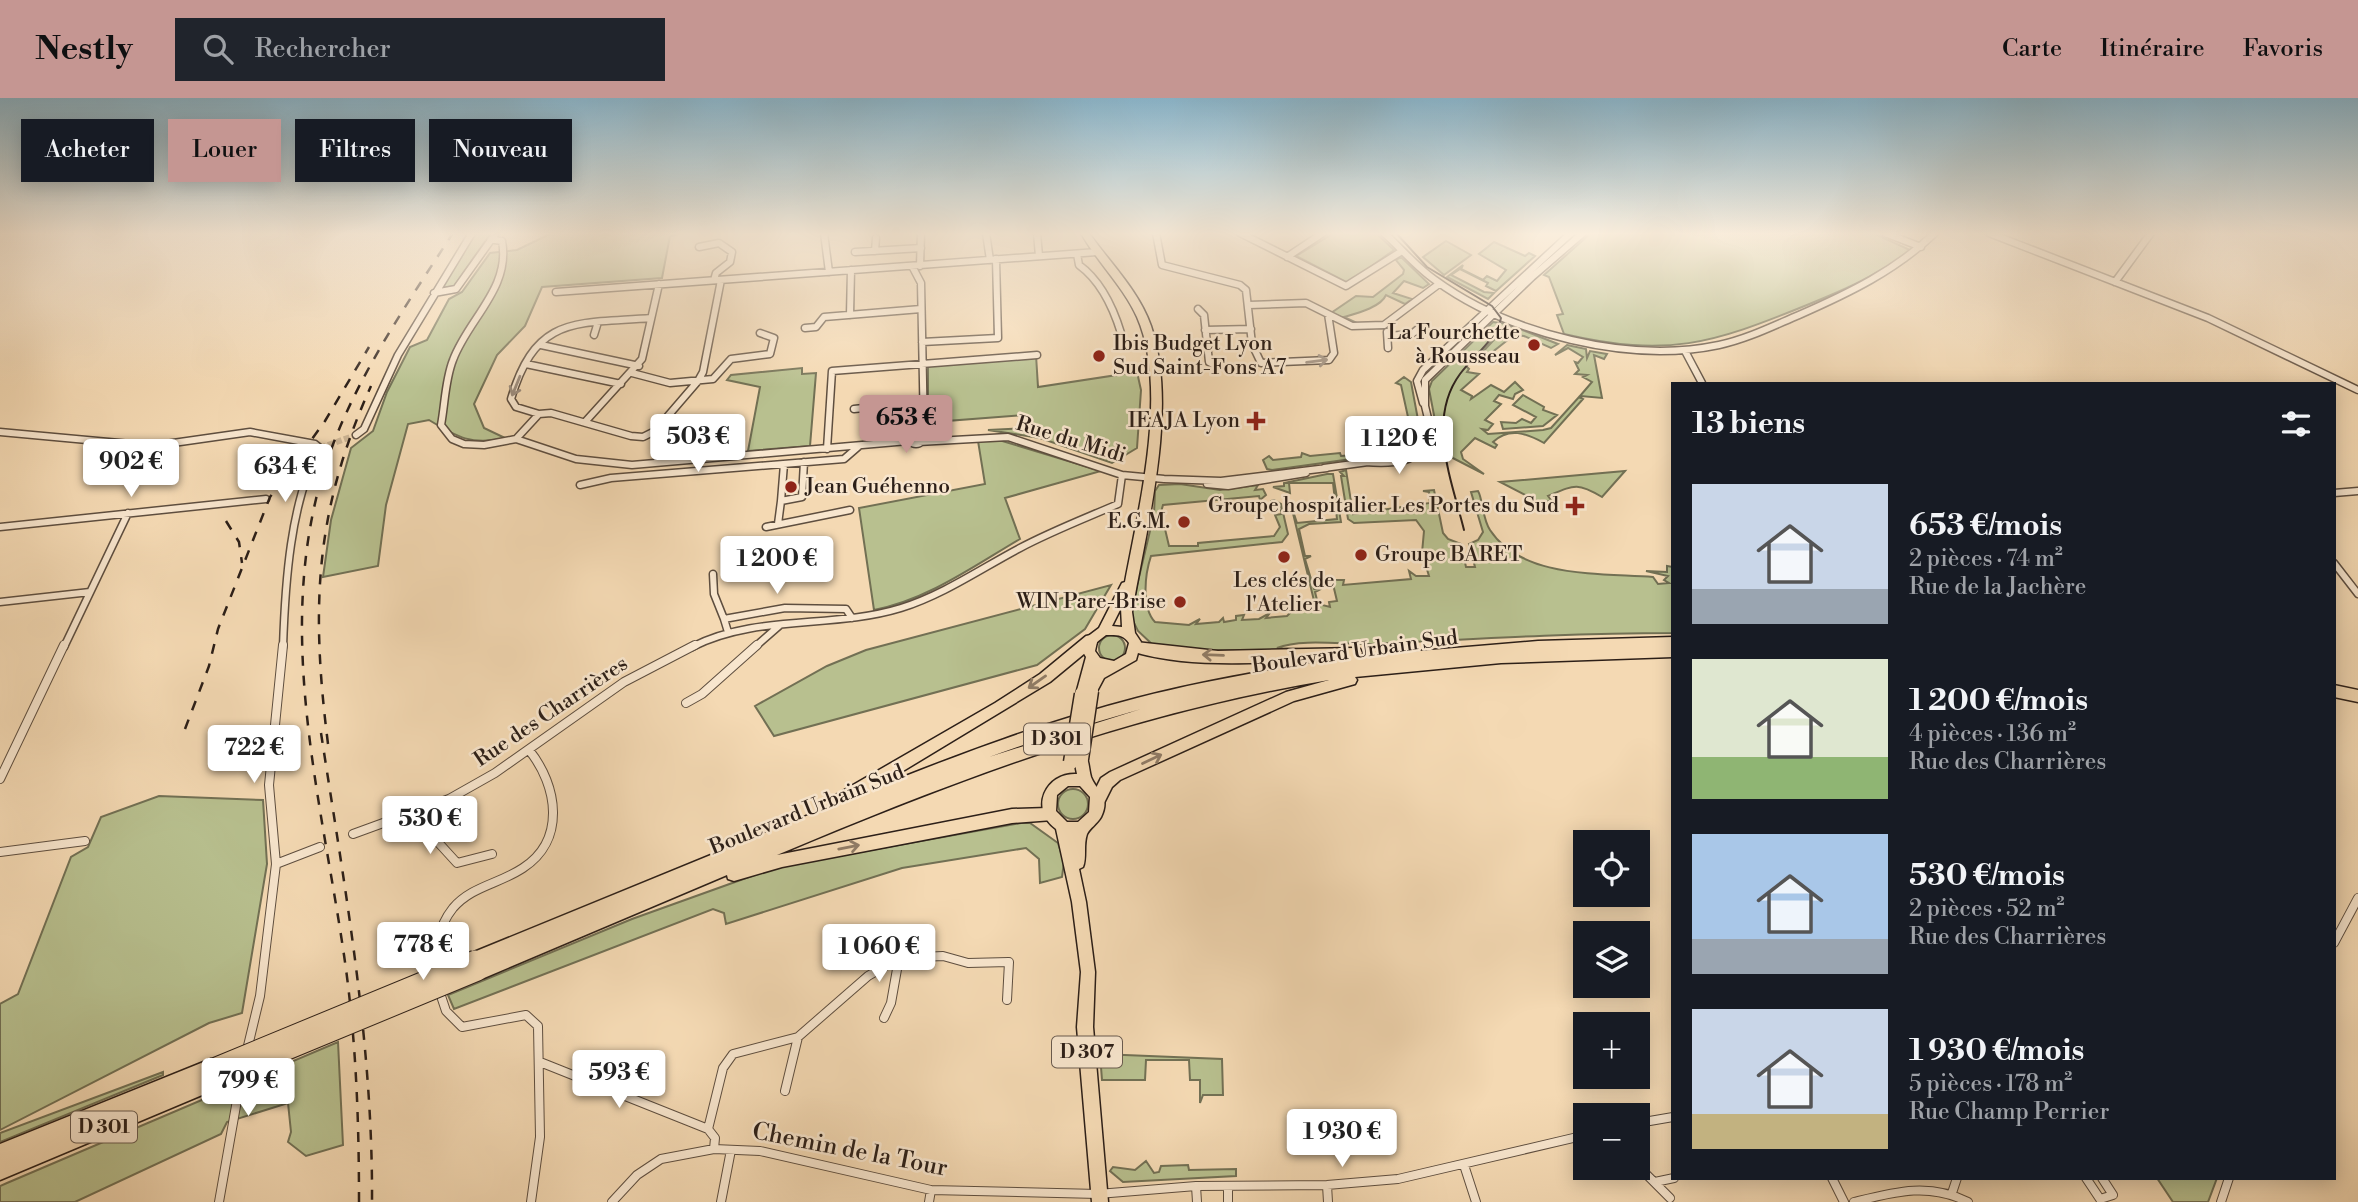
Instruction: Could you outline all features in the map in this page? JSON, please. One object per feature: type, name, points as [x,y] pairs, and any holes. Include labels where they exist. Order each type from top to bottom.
[{"type":"highway","points":[[790,829],[798,820],[837,802],[1000,707],[1045,678],[1097,636]]},
{"type":"highway","points":[[1132,640],[1188,654],[1336,654],[1428,647],[1445,650]]},
{"type":"highway","name":"Boulevard Urbain Sud","points":[[0,1171],[209,1076],[476,965],[790,829],[973,756],[1135,705],[1303,669],[1445,650],[1671,642]]},
{"type":"highway","name":"Boulevard Urbain Sud","points":[[476,965],[701,879],[904,794],[1066,736],[1232,692],[1331,674],[1433,662],[1528,655],[1671,652]]},
{"type":"highway","points":[[1099,798],[1106,783],[1115,776],[1291,696],[1340,682],[1420,668],[1433,662]]},
{"type":"highway","points":[[2336,682],[2358,687]]},
{"type":"highway","points":[[2336,691],[2358,696]]},
{"type":"highway","points":[[701,879],[718,879],[782,860],[1012,816],[1048,814]]},
{"type":"highway","name":"Boulevard Urbain Sud","points":[[43,1138],[209,1076]]},
{"type":"highway","points":[[0,1147],[29,1136],[43,1138]]},
{"type":"highway","points":[[0,1153],[43,1138]]},
{"type":"highway","name":"D 301","points":[[0,1159],[43,1138]]},
{"type":"main road","points":[[1087,692],[1099,675],[1128,662],[1132,640],[1125,622],[1148,478],[1155,391],[1151,346],[1141,316],[1119,285]]},
{"type":"main road","points":[[1065,783],[1076,761],[1092,658],[1088,646],[1097,636],[1132,573]]},
{"type":"main road","points":[[1097,636],[1116,629],[1132,640]]},
{"type":"main road","points":[[1092,658],[1102,665],[1115,666]]},
{"type":"main road","points":[[1076,761],[1086,784],[1099,798],[1097,813],[1084,824],[1062,825],[1048,814],[1047,799],[1057,786],[1065,783],[1086,784]]},
{"type":"main road","name":"D 307","points":[[1079,902],[1078,851],[1084,824]]},
{"type":"main road","name":"D 307","points":[[1062,825],[1079,902],[1088,972],[1085,1027],[1099,1198]]},
{"type":"street","points":[[356,435],[367,423],[379,391],[439,285]]},
{"type":"street","points":[[434,293],[453,291],[458,285]]},
{"type":"street","points":[[494,285],[453,359],[441,425],[452,439],[464,444],[484,445],[516,439],[539,414]]},
{"type":"street","points":[[556,292],[652,285]]},
{"type":"street","points":[[585,422],[639,366],[659,285]]},
{"type":"street","points":[[651,318],[560,327],[526,364],[511,399],[516,407],[539,414],[551,413],[643,437],[661,424],[703,372],[717,285]]},
{"type":"street","points":[[850,314],[851,285]]},
{"type":"street","points":[[918,442],[925,433],[922,414],[921,285]]},
{"type":"street","points":[[922,342],[998,338],[995,285]]},
{"type":"street","points":[[1099,285],[1114,311],[1121,333]]},
{"type":"street","points":[[1238,285],[1246,290],[1251,329],[1257,358],[1261,363],[1329,360],[1334,353],[1328,314]]},
{"type":"street","points":[[1330,327],[1384,325],[1438,285]]},
{"type":"street","points":[[1440,285],[1532,329],[1573,342],[1636,352],[1685,351],[1741,340],[1865,285]]},
{"type":"street","points":[[1492,310],[1518,285]]},
{"type":"street","points":[[1492,310],[1523,285]]},
{"type":"street","points":[[2122,285],[2208,318],[2358,390]]},
{"type":"street","points":[[1249,304],[1306,303],[1352,326]]},
{"type":"street","points":[[805,328],[817,327],[824,317],[922,309]]},
{"type":"street","points":[[1198,309],[1204,315],[1209,362],[1217,366]]},
{"type":"street","name":"Rue du Midi","points":[[516,439],[576,459],[632,465],[883,444],[907,438],[918,442],[1008,437],[1122,475],[1228,486],[1294,477],[1365,462],[1386,463],[1414,457],[1430,443],[1432,435],[1425,406],[1425,380],[1492,310]]},
{"type":"street","points":[[594,335],[598,322]]},
{"type":"street","points":[[1384,325],[1388,348]]},
{"type":"street","points":[[1388,336],[1412,334],[1419,328]]},
{"type":"street","points":[[1205,330],[1251,329]]},
{"type":"street","points":[[632,373],[670,383],[713,379],[731,359],[770,354],[774,338],[771,334],[760,333]]},
{"type":"street","points":[[541,345],[639,366]]},
{"type":"street","points":[[1685,351],[1701,382]]},
{"type":"street","points":[[827,449],[832,371],[1038,355]]},
{"type":"street","points":[[526,364],[621,384]]},
{"type":"street","points":[[854,409],[922,402]]},
{"type":"street","points":[[907,438],[922,414]]},
{"type":"street","points":[[661,424],[738,432]]},
{"type":"street","name":"Rue du Midi","points":[[913,430],[942,439]]},
{"type":"street","points":[[0,432],[152,446],[250,432],[301,441],[320,448],[309,467],[285,577],[282,680],[269,785],[276,864],[256,1010],[231,1124],[219,1202]]},
{"type":"street","points":[[580,485],[611,478],[844,459],[859,446]]},
{"type":"street","points":[[781,501],[802,497],[804,462]]},
{"type":"street","points":[[778,524],[784,464]]},
{"type":"street","name":"Rue des Charrières","points":[[353,834],[449,799],[529,750],[624,682],[685,649],[728,632],[852,618],[901,608],[927,598],[1024,546],[1118,504],[1122,496],[1119,483],[1122,475]]},
{"type":"street","points":[[2336,492],[2358,491]]},
{"type":"street","points":[[0,527],[266,499]]},
{"type":"street","points":[[766,527],[850,510]]},
{"type":"street","points":[[0,779],[128,513]]},
{"type":"street","points":[[2336,566],[2358,594]]},
{"type":"street","points":[[713,574],[714,594],[728,632]]},
{"type":"street","points":[[0,602],[90,592]]},
{"type":"street","points":[[724,620],[761,612],[831,607],[846,609],[852,618]]},
{"type":"street","points":[[686,703],[702,694],[781,624]]},
{"type":"street","points":[[529,750],[555,805],[556,824],[550,839],[524,868],[482,886],[461,901],[443,923],[434,950],[441,1003],[450,1018],[462,1027],[526,1015],[538,1026],[540,1137],[531,1202]]},
{"type":"street","points":[[449,799],[436,814],[431,827],[434,837],[446,853],[457,863],[492,854]]},
{"type":"street","points":[[0,852],[85,841]]},
{"type":"street","points":[[276,864],[320,847]]},
{"type":"street","points":[[2336,939],[2358,898]]},
{"type":"street","points":[[708,1129],[723,1069],[733,1054],[797,1037],[868,975],[899,958],[943,956],[968,963],[1009,962],[1007,1000]]},
{"type":"street","points":[[884,1018],[891,1003],[899,958]]},
{"type":"street","points":[[785,1091],[797,1037]]},
{"type":"street","points":[[540,1062],[708,1129],[715,1138],[713,1149]]},
{"type":"street","points":[[1650,1120],[1671,1117]]},
{"type":"street","name":"Chemin de la Tour","points":[[612,1202],[637,1175],[661,1159],[713,1149],[760,1152],[931,1190],[947,1197],[1099,1198],[1196,1186],[1327,1185],[1398,1180],[1573,1138]]},
{"type":"street","points":[[721,1202],[731,1150]]},
{"type":"street","points":[[1464,1165],[1476,1202]]},
{"type":"street","points":[[1650,1178],[1671,1201]]},
{"type":"street","points":[[1655,1182],[1671,1179]]},
{"type":"street","points":[[1833,1180],[1844,1202]]},
{"type":"street","points":[[1952,1192],[1956,1180]]},
{"type":"street","points":[[2087,1180],[2100,1199],[2113,1195],[2103,1180]]},
{"type":"street","points":[[2221,1202],[2228,1180]]},
{"type":"street","points":[[1327,1185],[1328,1202]]},
{"type":"street","points":[[1196,1186],[1197,1202]]},
{"type":"street","points":[[1228,1187],[1228,1202]]},
{"type":"street","points":[[1854,1202],[1916,1187],[1952,1192],[1968,1202]]},
{"type":"street","points":[[929,1202],[931,1190]]},
{"type":"green space","points":[[467,285],[575,285],[542,287],[525,326],[497,355],[474,404],[484,428],[505,438],[483,441],[465,438],[429,420],[408,424],[386,505],[378,566],[323,577],[331,520],[351,448],[373,431],[387,392],[410,347],[427,340],[449,299],[462,292]]},
{"type":"green space","points":[[1389,285],[1401,285],[1393,293],[1412,299],[1405,304],[1386,295],[1374,306],[1344,317],[1359,324],[1331,313],[1356,296],[1373,297]]},
{"type":"green space","points":[[1461,285],[1469,285],[1484,292],[1494,293],[1488,299]]},
{"type":"green space","points":[[1487,285],[1503,285],[1496,291]]},
{"type":"green space","points":[[1552,285],[1854,285],[1807,305],[1715,338],[1661,346],[1632,345],[1564,334],[1557,315],[1563,314]]},
{"type":"green space","points":[[1493,322],[1507,324],[1509,329],[1512,326],[1558,344],[1551,348],[1524,336],[1514,335],[1481,361],[1476,359],[1505,328],[1466,366],[1469,369],[1467,372],[1479,374],[1461,390],[1472,396],[1471,399],[1491,385],[1504,392],[1515,382],[1523,390],[1515,394],[1513,399],[1499,395],[1494,401],[1501,404],[1485,420],[1493,424],[1488,430],[1482,429],[1488,434],[1551,428],[1579,397],[1583,399],[1544,443],[1524,434],[1511,433],[1493,442],[1497,445],[1495,448],[1475,438],[1461,452],[1463,459],[1484,474],[1441,452],[1429,389],[1432,381]]},
{"type":"green space","points":[[1567,345],[1586,349],[1587,358],[1590,351],[1607,354],[1604,359],[1594,355],[1602,398],[1580,396],[1592,382],[1583,377],[1587,375],[1575,374],[1579,370],[1575,362],[1578,363],[1583,357],[1568,348],[1555,355]]},
{"type":"green space","points":[[1036,355],[1038,387],[1137,372],[1141,390],[1137,448],[1112,463],[1040,438],[988,430],[1026,428],[1026,415],[947,421],[946,433],[933,432],[928,425],[928,363]]},
{"type":"green space","points":[[802,368],[802,374],[816,373],[810,446],[748,451],[760,387],[727,380],[731,375]]},
{"type":"green space","points":[[1404,377],[1411,382],[1419,425],[1417,439],[1405,434],[1408,417],[1401,385],[1396,383]]},
{"type":"green space","points":[[1523,395],[1544,407],[1543,410],[1557,415],[1543,426],[1503,429],[1501,422],[1516,423],[1522,419],[1531,423],[1536,417],[1513,405]]},
{"type":"green space","points":[[1404,436],[1415,440],[1406,449],[1395,453],[1272,470],[1267,469],[1263,460],[1269,456],[1273,460],[1301,457],[1302,453],[1310,456],[1367,454],[1383,450]]},
{"type":"green space","points":[[999,440],[1101,471],[1005,498],[1020,539],[931,590],[874,610],[859,508],[985,484],[978,441]]},
{"type":"green space","points":[[1346,470],[1353,514],[1430,503],[1429,492],[1423,491],[1434,490],[1443,533],[1448,539],[1461,544],[1466,567],[1475,567],[1469,544],[1478,540],[1483,532],[1471,492],[1478,491],[1490,530],[1504,546],[1542,565],[1587,573],[1653,577],[1658,584],[1669,583],[1664,580],[1668,576],[1646,571],[1667,572],[1667,566],[1671,567],[1671,633],[1560,635],[1373,644],[1299,643],[1277,648],[1321,650],[1188,650],[1153,645],[1138,631],[1130,615],[1154,514],[1155,491],[1159,485],[1180,484],[1220,490],[1258,485],[1255,490],[1263,489],[1266,495],[1260,500],[1259,496],[1163,505],[1161,512],[1169,546],[1198,546],[1198,543],[1274,536],[1280,527],[1275,515],[1282,514],[1280,507],[1271,508],[1271,501],[1274,500],[1281,504],[1288,534],[1282,542],[1151,556],[1147,572],[1146,599],[1155,622],[1189,625],[1200,619],[1196,624],[1219,622],[1223,618],[1224,622],[1236,620],[1236,616],[1244,615],[1242,620],[1259,619],[1270,613],[1266,618],[1287,616],[1292,611],[1316,609],[1291,505],[1297,523],[1337,519],[1333,483],[1289,483],[1290,493],[1273,487],[1284,486],[1284,483],[1327,474],[1333,474],[1341,522],[1309,524],[1299,529],[1305,556],[1311,556],[1305,559],[1314,589],[1319,590],[1315,592],[1318,604],[1330,607],[1329,602],[1337,601],[1332,580],[1344,580],[1343,585],[1411,579],[1409,571],[1416,576],[1429,576],[1422,553],[1424,531],[1416,520],[1354,523],[1348,519],[1341,476],[1344,476],[1340,472]]},
{"type":"green space","points":[[1625,471],[1602,497],[1587,489],[1575,487],[1548,496],[1551,500],[1543,504],[1500,482]]},
{"type":"green space","points":[[1111,585],[1085,629],[1037,665],[774,736],[755,706],[827,666],[866,650]]},
{"type":"green space","points":[[1112,635],[1122,638],[1125,648],[1122,658],[1112,661],[1102,658],[1099,648],[1102,638]]},
{"type":"green space","points":[[1073,789],[1084,793],[1088,804],[1084,815],[1073,819],[1062,815],[1058,804],[1062,793]]},
{"type":"green space","points":[[159,796],[263,800],[267,864],[242,1013],[209,1023],[0,1130],[0,1004],[18,994],[71,857],[88,847],[101,817]]},
{"type":"green space","points":[[1030,823],[1058,843],[1064,862],[1062,877],[1040,883],[1039,859],[1026,848],[902,868],[726,924],[724,913],[713,909],[454,1009],[448,995],[632,919],[777,867]]},
{"type":"green space","points":[[338,1042],[343,1145],[306,1156],[288,1142],[291,1132],[288,1103],[227,1122],[221,1134],[75,1202],[0,1202],[0,1186]]},
{"type":"green space","points":[[1100,1054],[1222,1059],[1223,1095],[1203,1095],[1200,1103],[1200,1080],[1190,1080],[1189,1060],[1146,1060],[1145,1080],[1102,1080]]},
{"type":"green space","points":[[163,1072],[163,1075],[0,1142],[0,1133]]},
{"type":"green space","points":[[1146,1161],[1154,1173],[1159,1172],[1161,1166],[1188,1165],[1189,1170],[1236,1169],[1236,1176],[1123,1182],[1110,1171],[1113,1167],[1135,1170]]},
{"type":"green space","points":[[2158,1180],[2216,1180],[2208,1202],[2173,1202]]},
{"type":"tunnel","points":[[320,448],[356,435]]},
{"type":"tram line","points":[[1456,285],[1492,306],[1501,318],[1489,341],[1460,374],[1450,392],[1445,411],[1443,431],[1448,471],[1464,530]]},
{"type":"railway","points":[[359,1202],[354,1047],[344,955],[308,728],[302,613],[306,556],[316,499],[326,463],[355,394],[419,285]]},
{"type":"railway","points":[[185,729],[209,666],[218,629],[270,497],[325,421],[369,347]]},
{"type":"railway","points":[[328,744],[320,649],[322,562],[338,476],[371,386]]},
{"type":"railway","points":[[226,521],[239,542],[242,563]]},
{"type":"railway","points":[[321,733],[363,1025],[372,1202]]},
{"type":"place","name":"La Fourchette à Rousseau","points":[[1534,345]]},
{"type":"place","name":"Ibis Budget Lyon Sud Saint-Fons A7","points":[[1099,356]]},
{"type":"place","name":"IEAJA Lyon","points":[[1256,421]]},
{"type":"place","name":"Jean Guéhenno","points":[[791,487]]},
{"type":"place","name":"Groupe hospitalier Les Portes du Sud","points":[[1575,506]]},
{"type":"place","name":"E.G.M.","points":[[1184,522]]},
{"type":"place","name":"Groupe BARET","points":[[1361,555]]},
{"type":"place","name":"Les clés de l'Atelier","points":[[1284,557]]},
{"type":"place","name":"WIN Pare-Brise","points":[[1180,602]]}]
